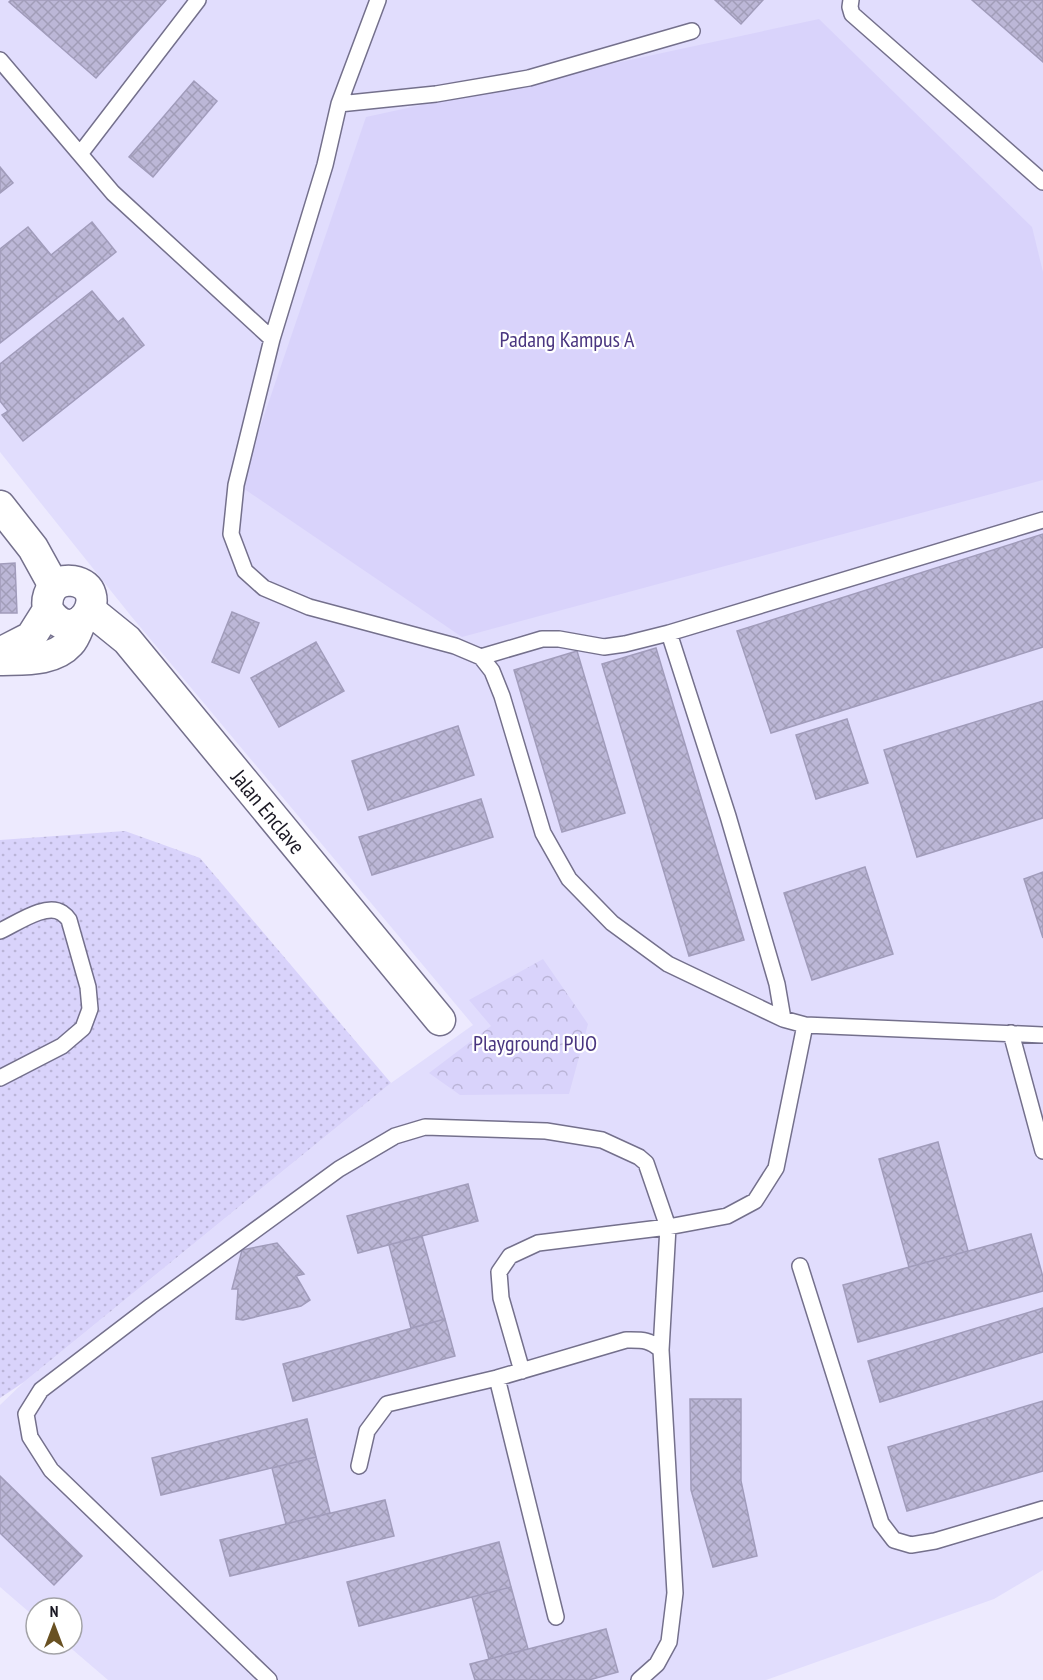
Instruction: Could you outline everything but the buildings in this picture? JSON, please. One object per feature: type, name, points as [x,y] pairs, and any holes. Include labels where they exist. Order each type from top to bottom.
[{"type":"street","points":[[0,506],[33,548],[51,598],[53,618],[67,625],[86,616]]},
{"type":"street","points":[[0,653],[31,637],[61,581],[69,580],[85,586],[92,601],[70,643],[56,654],[39,658],[0,660]]},
{"type":"street","name":"Jalan Enclave","points":[[86,616],[128,640],[440,1020]]},
{"type":"lane","points":[[80,154],[198,0]]},
{"type":"lane","points":[[378,0],[339,104],[325,165],[272,339],[236,485],[231,534],[245,571],[264,588],[309,607],[455,646],[481,657],[492,671],[502,696],[543,833],[568,879],[612,923],[668,964],[783,1019],[805,1025],[1043,1035]]},
{"type":"lane","points":[[851,0],[852,14],[1043,182]]},
{"type":"lane","points":[[339,104],[436,94],[529,78],[692,31]]},
{"type":"lane","points":[[0,60],[113,193],[272,339]]},
{"type":"lane","points":[[481,657],[542,639],[559,639],[604,647],[625,644],[669,633],[1043,520]]},
{"type":"lane","points":[[669,633],[728,816],[777,984],[783,1019]]},
{"type":"lane","points":[[0,931],[48,909],[61,912],[69,920],[88,987],[90,1009],[83,1028],[62,1046],[0,1078]]},
{"type":"lane","points":[[522,1371],[501,1298],[499,1272],[510,1256],[538,1243],[668,1227],[727,1216],[755,1201],[776,1168],[805,1025]]},
{"type":"lane","points":[[1011,1033],[1043,1151]]},
{"type":"lane","points":[[269,1680],[51,1470],[30,1437],[26,1414],[42,1390],[151,1306],[339,1170],[395,1136],[425,1127],[546,1131],[602,1140],[639,1156],[646,1163],[668,1227],[661,1350],[675,1593],[669,1642],[657,1664],[639,1680]]},
{"type":"lane","points":[[800,1266],[881,1523],[894,1540],[911,1545],[935,1541],[1043,1509]]},
{"type":"lane","points":[[359,1466],[368,1431],[387,1404],[497,1378],[626,1340],[653,1343],[661,1350]]},
{"type":"lane","points":[[497,1378],[556,1617]]},
{"type":"shaded area","points":[[0,0],[1043,0],[1043,1570],[994,1599],[766,1680],[108,1680],[80,1656],[84,1656],[84,1596],[24,1596],[24,1608],[0,1587],[0,1405],[24,1382],[391,1083],[473,1025],[131,616],[0,452]]},
{"type":"green space","name":"Padang Kampus A","points":[[819,19],[1032,227],[1043,272],[1043,480],[462,637],[240,486],[366,117]]},
{"type":"green space","points":[[125,831],[200,858],[391,1083],[24,1382],[0,1398],[0,840]]},
{"type":"green space","name":"Playground PUO","points":[[543,959],[588,1024],[569,1094],[460,1095],[429,1073],[491,1026],[469,1000]]}]
